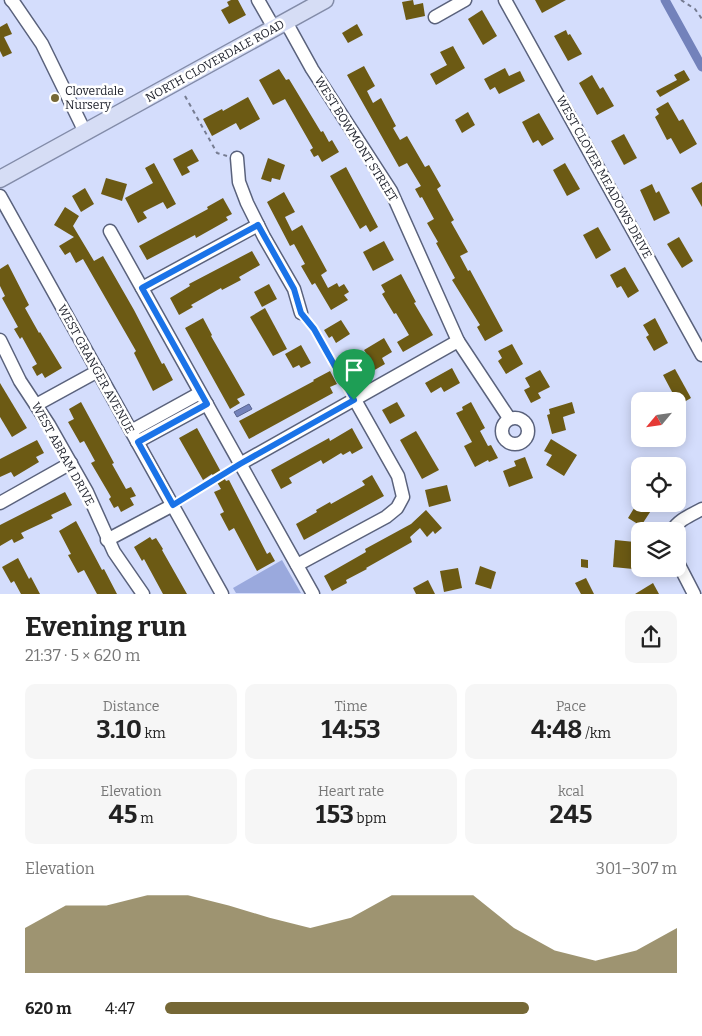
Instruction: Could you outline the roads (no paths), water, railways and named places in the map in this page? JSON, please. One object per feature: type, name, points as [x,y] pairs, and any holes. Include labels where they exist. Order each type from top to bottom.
[{"type":"main road","name":"NORTH CLOVERDALE ROAD","points":[[0,179],[325,0]]},
{"type":"street","points":[[11,0],[42,44],[85,132]]},
{"type":"street","name":"WEST BOWMONT STREET","points":[[258,0],[280,25],[312,69],[391,192],[458,341],[509,418]]},
{"type":"street","points":[[435,17],[465,0]]},
{"type":"street","name":"WEST CLOVER MEADOWS DRIVE","points":[[506,0],[702,354]]},
{"type":"street","points":[[237,158],[240,182],[258,225],[294,289],[301,313]]},
{"type":"street","name":"WEST GRANGER AVENUE","points":[[0,196],[222,594]]},
{"type":"street","points":[[142,288],[258,225]]},
{"type":"street","points":[[110,231],[313,594]]},
{"type":"street","name":"WEST ABRAM DRIVE","points":[[0,340],[20,381],[87,492],[107,540],[143,594]]},
{"type":"street","points":[[240,464],[458,341]]},
{"type":"street","points":[[36,405],[98,371]]},
{"type":"street","points":[[131,430],[200,393]]},
{"type":"street","points":[[297,565],[386,517],[397,508],[403,497],[398,476],[354,400]]},
{"type":"street","points":[[138,442],[207,404]]},
{"type":"street","points":[[0,503],[71,463]]},
{"type":"street","points":[[107,540],[173,505]]},
{"type":"street","points":[[679,522],[702,509]]},
{"type":"street","points":[[685,577],[694,594]]},
{"type":"waterway","points":[[665,0],[702,67]]},
{"type":"place","name":"Cloverdale Nursery","points":[[55,98]]}]
